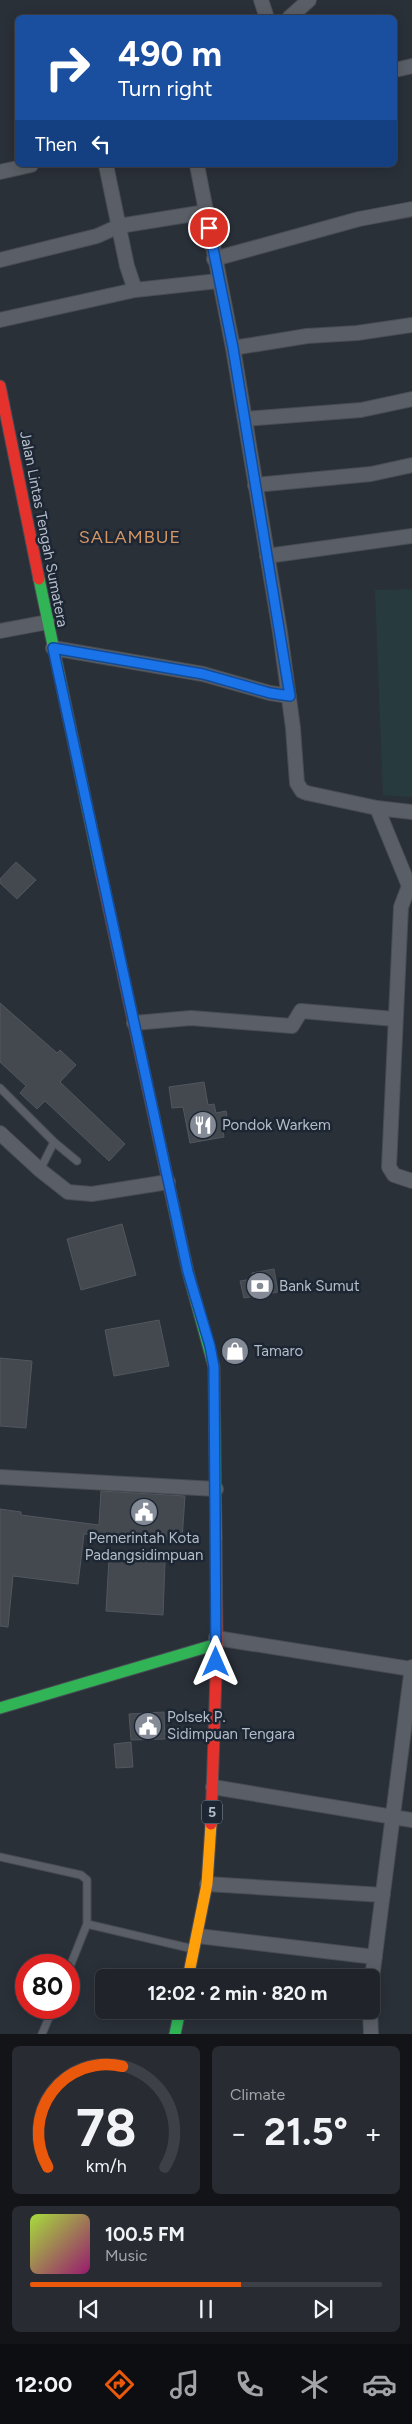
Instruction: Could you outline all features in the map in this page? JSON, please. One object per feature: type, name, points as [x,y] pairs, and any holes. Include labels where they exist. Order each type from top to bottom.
[{"type":"main road","name":"Jalan Lintas Tengah Sumatera","points":[[0,386],[53,648],[168,1182],[188,1272],[210,1346],[214,1367],[216,1641],[213,1787],[207,1884],[190,1969]]},
{"type":"main road","points":[[0,1708],[216,1641]]},
{"type":"main road","points":[[175,2034],[178,2019]]},
{"type":"street","points":[[261,0],[266,15]]},
{"type":"street","points":[[292,15],[309,0]]},
{"type":"street","points":[[397,70],[412,66]]},
{"type":"street","points":[[0,172],[22,167]]},
{"type":"street","points":[[106,167],[135,290]]},
{"type":"street","points":[[197,167],[245,419],[290,696],[293,754],[299,788],[307,793],[377,808],[412,812]]},
{"type":"street","points":[[214,259],[350,222],[412,209]]},
{"type":"street","points":[[0,260],[97,236],[119,226],[206,212]]},
{"type":"street","points":[[0,320],[135,290],[218,281]]},
{"type":"street","points":[[233,348],[308,336],[357,333],[412,325]]},
{"type":"street","points":[[245,419],[361,410],[412,400]]},
{"type":"street","points":[[255,485],[371,474],[412,465]]},
{"type":"street","points":[[267,556],[412,536]]},
{"type":"street","points":[[0,631],[48,622]]},
{"type":"street","points":[[53,648],[203,674],[270,693],[290,696]]},
{"type":"street","points":[[377,808],[411,888],[401,907],[389,1170],[394,1176],[412,1181]]},
{"type":"street","points":[[134,1023],[191,1018],[292,1026],[301,1011],[395,1019]]},
{"type":"street","points":[[0,1133],[40,1170],[68,1192],[92,1194],[168,1182]]},
{"type":"street","points":[[0,1476],[216,1489]]},
{"type":"street","points":[[216,1641],[412,1669],[407,1745],[393,1817],[373,1969]]},
{"type":"street","points":[[213,1787],[412,1820]]},
{"type":"street","points":[[207,1884],[383,1896]]},
{"type":"street","points":[[196,1943],[375,1957]]},
{"type":"street","points":[[370,2019],[371,2034]]},
{"type":"lane","points":[[0,1088],[54,1142],[77,1161]]},
{"type":"lane","points":[[40,1170],[54,1142]]},
{"type":"lane","points":[[0,1857],[84,1877],[87,1880],[87,1924],[75,1954]]},
{"type":"lane","points":[[87,1924],[196,1943]]},
{"type":"lane","points":[[42,2034],[48,2019]]},
{"type":"green space","points":[[412,589],[412,797],[383,795],[375,590]]},
{"type":"building","points":[[16,862],[36,880],[17,899],[0,883],[0,879]]},
{"type":"building","points":[[0,1003],[57,1053],[60,1050],[76,1065],[60,1082],[125,1144],[109,1161],[45,1101],[37,1109],[20,1093],[26,1086],[0,1062]]},
{"type":"building","points":[[204,1082],[208,1105],[214,1104],[216,1113],[226,1111],[228,1123],[222,1124],[224,1137],[190,1143],[183,1107],[172,1108],[169,1087]]},
{"type":"building","points":[[122,1224],[136,1275],[81,1290],[67,1239]]},
{"type":"building","points":[[274,1269],[278,1292],[244,1298],[240,1281],[253,1279],[252,1273]]},
{"type":"building","points":[[159,1320],[169,1366],[114,1376],[105,1330]]},
{"type":"building","points":[[0,1358],[32,1361],[26,1428],[0,1426]]},
{"type":"building","points":[[101,1491],[185,1496],[182,1540],[84,1534],[78,1584],[13,1576],[8,1627],[0,1626],[0,1509],[21,1512],[21,1515],[99,1525]]},
{"type":"building","points":[[109,1558],[165,1562],[163,1615],[106,1611]]},
{"type":"building","points":[[164,1712],[165,1739],[131,1740],[129,1714]]},
{"type":"building","points":[[131,1742],[133,1767],[116,1768],[114,1744]]},
{"type":"traffic: fast","points":[[39,579],[100,868]]},
{"type":"traffic: fast","points":[[173,1204],[188,1272],[214,1367],[216,1538]]},
{"type":"traffic: fast","points":[[0,1708],[217,1644]]},
{"type":"traffic: fast","points":[[175,2034],[178,2019]]},
{"type":"traffic: slow","points":[[190,1969],[207,1884],[211,1824]]},
{"type":"traffic: jam","points":[[0,386],[39,579]]},
{"type":"traffic: jam","points":[[100,868],[173,1204]]},
{"type":"traffic: jam","points":[[211,1824],[217,1644],[216,1538]]},
{"type":"place","name":"Pondok Warkem","points":[[203,1125]]},
{"type":"place","name":"Bank Sumut","points":[[260,1286]]},
{"type":"place","name":"Tamaro","points":[[235,1351]]},
{"type":"place","name":"Pemerintah Kota Padangsidimpuan","points":[[144,1512]]},
{"type":"place","name":"Polsek P. Sidimpuan Tengara","points":[[148,1726]]},
{"type":"district","name":"SALAMBUE","points":[[130,537]]},
{"type":"route","points":[[209,228],[218,281],[233,348],[290,696],[270,693],[203,674],[53,648],[188,1272],[210,1346],[214,1367],[216,1662]]}]
